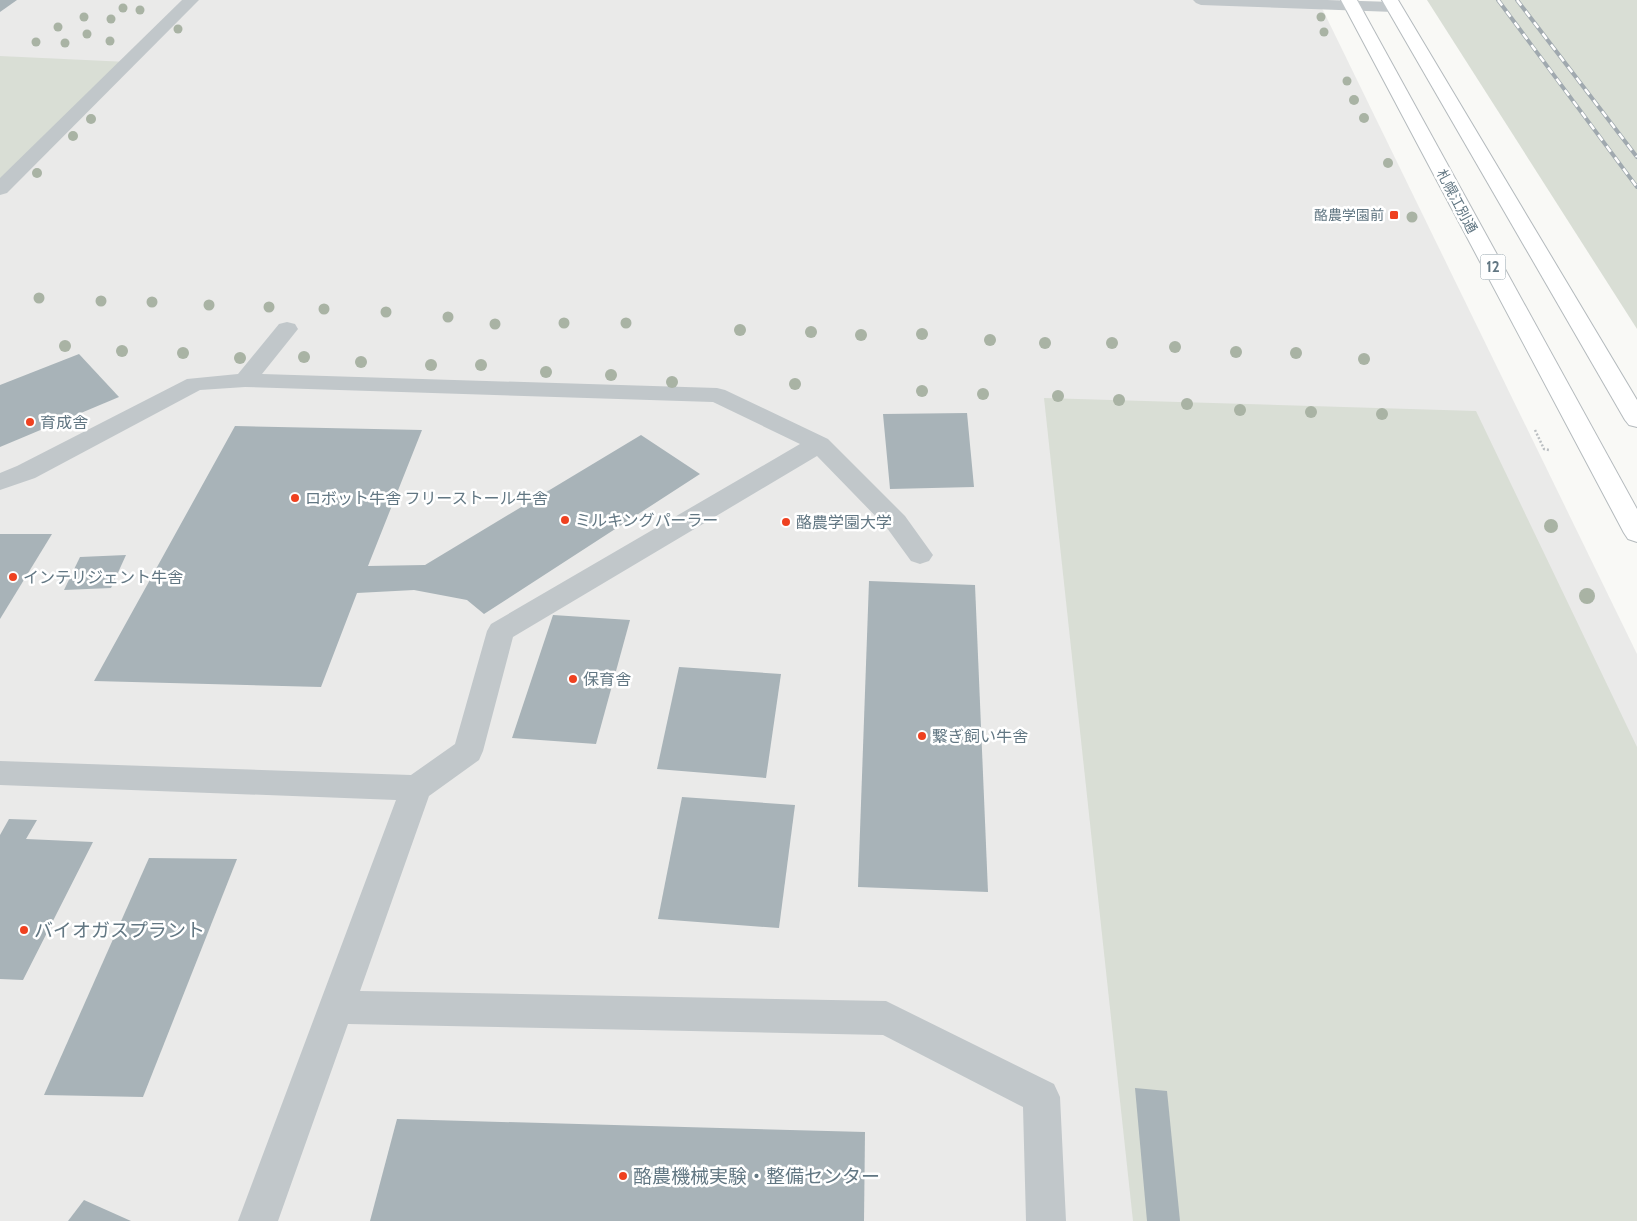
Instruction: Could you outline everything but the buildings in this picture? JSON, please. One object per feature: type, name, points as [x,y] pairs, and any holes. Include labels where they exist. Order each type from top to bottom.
[{"type":"highway","name":"札幌江別通","points":[[1351,3],[1637,533]]},
{"type":"highway","points":[[1392,4],[1637,420]]},
{"type":"lane","points":[[0,189],[191,0]]},
{"type":"lane","points":[[1201,0],[1392,4]]},
{"type":"lane","points":[[245,380],[287,329]]},
{"type":"lane","points":[[0,482],[26,472],[195,384],[245,380],[717,395],[819,444],[896,522],[920,555]]},
{"type":"lane","points":[[258,1221],[416,788],[468,751],[501,631],[819,444]]},
{"type":"lane","points":[[0,773],[416,788]]},
{"type":"lane","points":[[337,1007],[886,1018],[1041,1097],[1046,1221]]},
{"type":"shaded area","name":"酪農学園大学","points":[[0,0],[1318,0],[1637,654],[1637,1221],[0,1221]]},
{"type":"shaded area","points":[[1427,0],[1637,0],[1637,329]]},
{"type":"shaded area","points":[[0,56],[128,62],[0,189]]},
{"type":"shaded area","points":[[1044,398],[1476,411],[1637,747],[1637,1221],[1133,1221]]},
{"type":"railway","points":[[1498,0],[1637,187]]},
{"type":"railway","points":[[1517,0],[1637,157]]},
{"type":"place","name":"酪農学園前","points":[[1394,215]]},
{"type":"place","name":"育成舎","points":[[30,422]]},
{"type":"place","name":"ロボット牛舎 フリーストール牛舎","points":[[295,498]]},
{"type":"place","name":"ミルキングパーラー","points":[[565,520]]},
{"type":"place","name":"酪農学園大学","points":[[786,522]]},
{"type":"place","name":"インテリジェント牛舎","points":[[13,577]]},
{"type":"place","name":"保育舎","points":[[573,679]]},
{"type":"place","name":"繋ぎ飼い牛舎","points":[[922,736]]},
{"type":"place","name":"バイオガスプラント","points":[[24,930]]},
{"type":"place","name":"酪農機械実験・整備センター","points":[[623,1176]]}]
